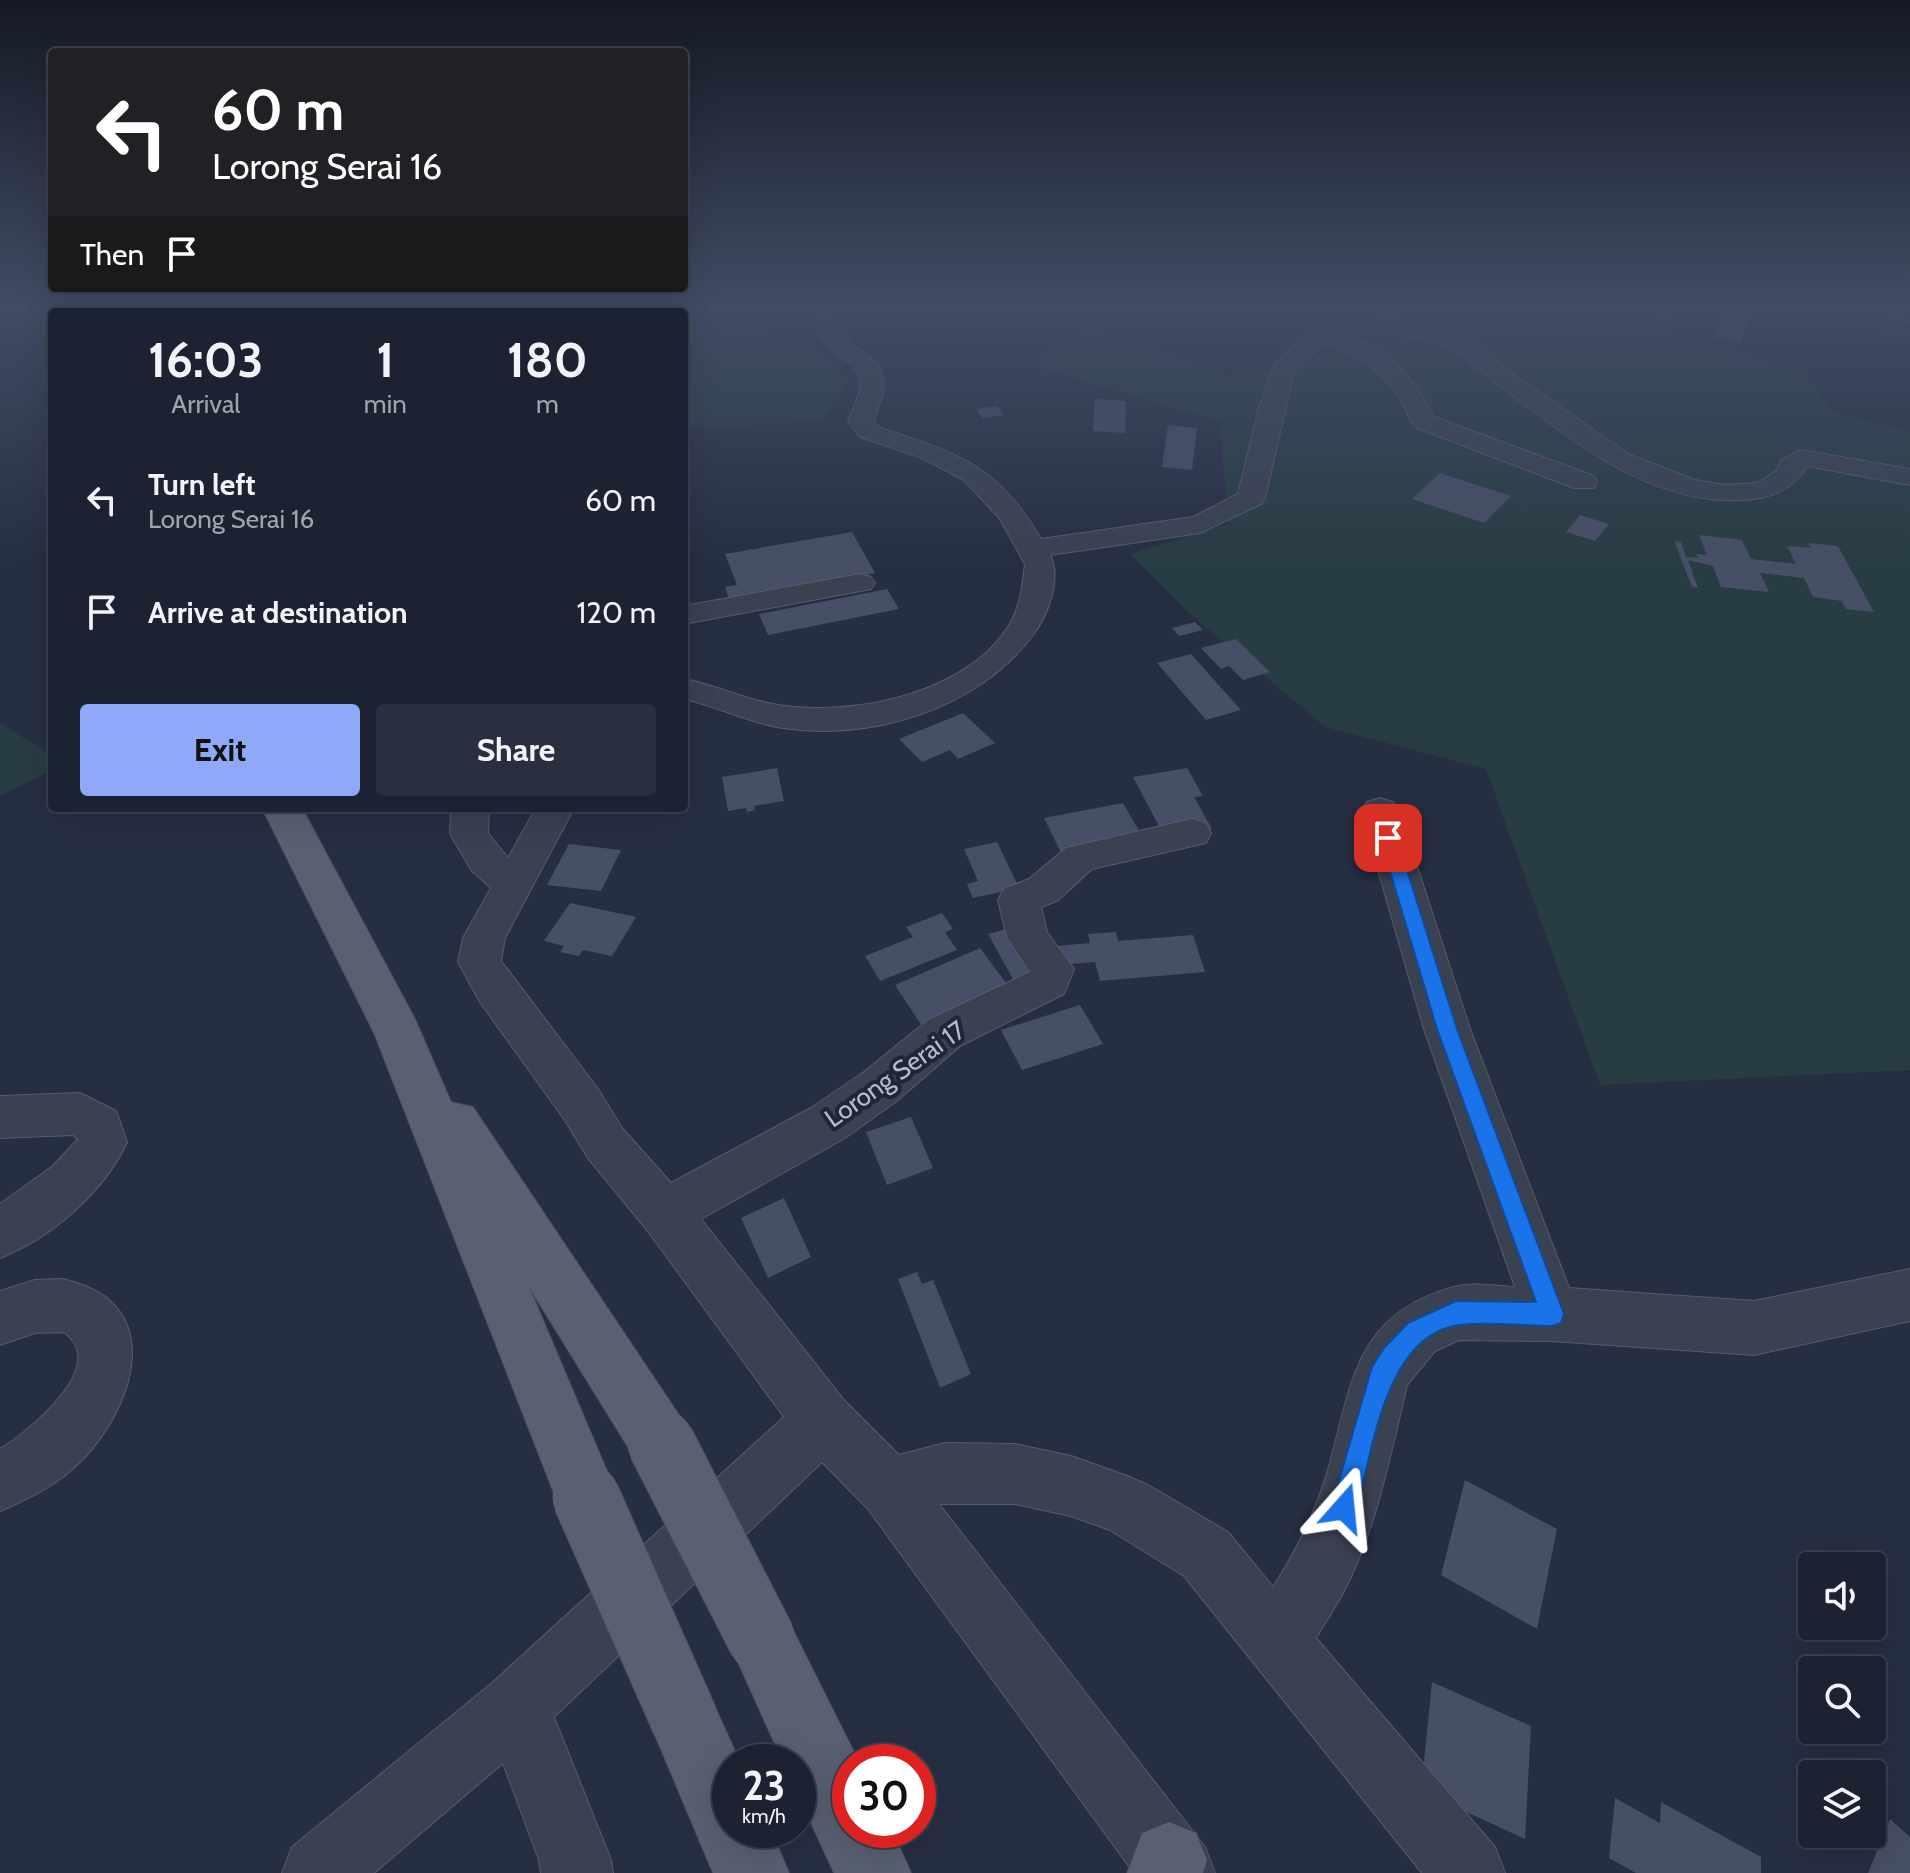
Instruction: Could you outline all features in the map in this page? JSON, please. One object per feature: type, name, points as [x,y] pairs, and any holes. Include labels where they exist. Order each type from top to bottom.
[{"type":"main road","points":[[284,812],[398,1033],[586,1497],[712,1783]]},
{"type":"main road","points":[[398,1033],[661,1443],[762,1640],[832,1786]]},
{"type":"main road","points":[[741,1848],[751,1873]]},
{"type":"main road","points":[[861,1848],[873,1873]]},
{"type":"street","points":[[688,690],[779,716],[859,718],[914,705],[977,674],[1006,649],[1027,622],[1040,564],[1018,521],[985,485],[961,466],[941,456],[869,432],[861,422],[862,410],[871,390]]},
{"type":"street","points":[[1033,549],[1200,524],[1251,498],[1276,390]]},
{"type":"street","points":[[1407,390],[1417,403],[1424,422],[1584,482]]},
{"type":"street","points":[[1521,390],[1621,461],[1689,487],[1725,493],[1764,491],[1791,473],[1790,466],[1801,458],[1910,477]]},
{"type":"street","points":[[688,614],[860,583]]},
{"type":"street","points":[[1380,811],[1447,1029],[1552,1314]]},
{"type":"street","points":[[470,812],[469,834],[486,861],[512,884]]},
{"type":"street","points":[[553,812],[484,938],[479,962],[512,1014],[581,1104],[605,1143],[665,1213],[823,1421],[889,1488],[1171,1869]]},
{"type":"street","name":"Lorong Serai 17","points":[[665,1213],[828,1123],[881,1086],[944,1033],[1049,982],[1052,969],[1028,937],[1018,900],[1043,890],[1080,858],[1192,833]]},
{"type":"street","points":[[0,1117],[80,1114],[99,1126],[103,1142],[94,1161],[73,1182],[0,1234]]},
{"type":"street","points":[[1276,1642],[1323,1567],[1355,1479],[1381,1375],[1393,1356],[1416,1332],[1456,1313],[1552,1314],[1754,1328],[1910,1295]]},
{"type":"street","points":[[0,1318],[36,1307],[72,1307],[90,1317],[102,1332],[106,1352],[102,1377],[90,1404],[70,1431],[44,1455],[0,1481]]},
{"type":"street","points":[[318,1873],[516,1707],[823,1421]]},
{"type":"street","points":[[889,1488],[945,1473],[1015,1474],[1071,1486],[1127,1506],[1206,1554],[1469,1873]]},
{"type":"street","points":[[516,1707],[579,1869]]},
{"type":"shaded area","points":[[688,390],[843,390],[820,422],[688,428]]},
{"type":"shaded area","points":[[1115,390],[1818,390],[1833,413],[1910,431],[1910,1070],[1600,1085],[1486,769],[1325,727],[1188,612],[1130,554],[1229,524],[1219,421]]},
{"type":"shaded area","points":[[0,723],[48,753],[48,772],[0,796]]},
{"type":"building","points":[[1095,399],[1126,401],[1125,433],[1093,431]]},
{"type":"building","points":[[997,406],[1004,415],[983,418],[976,409]]},
{"type":"building","points":[[1168,425],[1197,428],[1192,470],[1162,467]]},
{"type":"building","points":[[1440,473],[1511,496],[1484,523],[1412,499]]},
{"type":"building","points":[[1580,515],[1609,524],[1595,541],[1566,532]]},
{"type":"building","points":[[852,532],[875,573],[730,601],[725,587],[737,585],[725,554]]},
{"type":"building","points":[[1699,535],[1742,540],[1751,559],[1796,564],[1787,546],[1811,548],[1808,543],[1838,546],[1874,612],[1846,609],[1842,601],[1813,597],[1804,578],[1760,573],[1769,592],[1721,587],[1713,566],[1688,560],[1698,588],[1692,587],[1674,541],[1681,542],[1686,557],[1698,558],[1696,554],[1707,555]]},
{"type":"building","points":[[887,589],[899,609],[768,635],[759,614]]},
{"type":"building","points":[[1195,622],[1203,630],[1179,636],[1172,628]]},
{"type":"building","points":[[1236,639],[1270,672],[1243,680],[1229,666],[1221,669],[1201,648]]},
{"type":"building","points":[[1191,654],[1241,710],[1206,720],[1157,663]]},
{"type":"building","points":[[963,713],[995,743],[958,759],[950,750],[922,762],[899,739]]},
{"type":"building","points":[[777,768],[784,801],[754,806],[755,810],[747,812],[746,808],[728,811],[722,777]]},
{"type":"building","points":[[1187,768],[1203,796],[1194,797],[1212,829],[1194,832],[1160,828],[1133,777]]},
{"type":"building","points":[[1123,803],[1145,841],[1064,859],[1044,818]]},
{"type":"building","points":[[997,842],[1019,888],[973,898],[967,884],[978,881],[964,849]]},
{"type":"building","points":[[569,844],[621,850],[601,891],[547,885]]},
{"type":"building","points":[[570,903],[636,917],[612,956],[583,950],[579,956],[560,952],[564,946],[544,941]]},
{"type":"building","points":[[942,913],[953,929],[945,932],[957,950],[880,981],[865,956],[913,937],[906,927]]},
{"type":"building","points":[[1014,927],[1043,977],[1016,985],[988,934]]},
{"type":"building","points":[[1116,932],[1118,941],[1193,935],[1205,972],[1100,981],[1095,962],[1061,965],[1056,946],[1090,943],[1088,934]]},
{"type":"building","points":[[980,948],[1009,987],[922,1026],[895,985]]},
{"type":"building","points":[[1080,1005],[1103,1044],[1022,1070],[1001,1030]]},
{"type":"building","points":[[911,1117],[933,1168],[887,1185],[866,1132]]},
{"type":"building","points":[[784,1198],[811,1257],[768,1278],[741,1218]]},
{"type":"building","points":[[917,1272],[922,1284],[933,1280],[971,1374],[940,1388],[898,1279]]},
{"type":"building","points":[[1465,1480],[1557,1529],[1537,1629],[1441,1575]]},
{"type":"building","points":[[1432,1682],[1531,1726],[1525,1839],[1421,1791]]},
{"type":"building","points":[[1615,1798],[1660,1823],[1661,1802],[1761,1857],[1761,1873],[1636,1873],[1609,1858]]},
{"type":"building","points":[[1890,1819],[1910,1837],[1910,1873],[1868,1873],[1878,1848],[1886,1848],[1886,1829]]},
{"type":"route","points":[[1344,1508],[1355,1479],[1381,1375],[1393,1356],[1416,1332],[1456,1313],[1552,1314],[1447,1029],[1388,838]]}]
